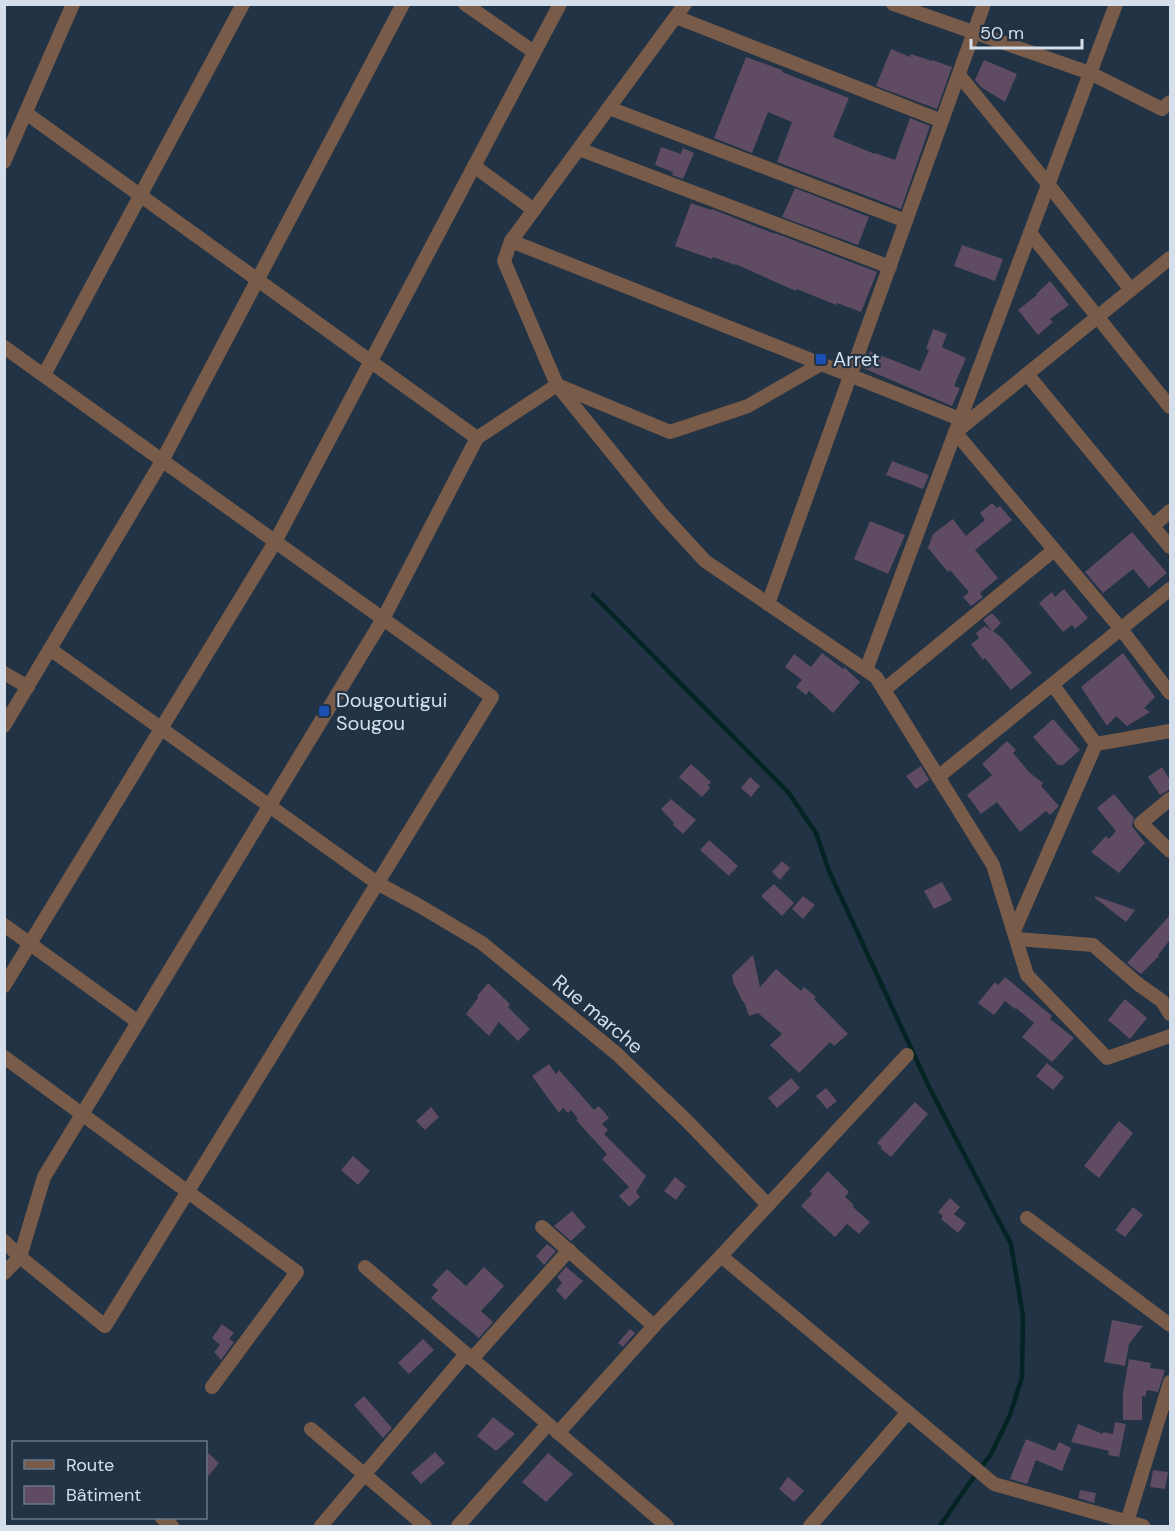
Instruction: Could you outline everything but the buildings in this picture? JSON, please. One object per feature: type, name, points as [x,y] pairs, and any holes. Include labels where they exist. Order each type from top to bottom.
[{"type":"street","points":[[4,162],[73,4]]},
{"type":"street","points":[[44,375],[243,4]]},
{"type":"street","points":[[4,726],[162,460],[403,4]]},
{"type":"street","points":[[465,4],[534,52]]},
{"type":"street","points":[[4,987],[275,542],[560,4]]},
{"type":"street","points":[[685,4],[511,241],[504,261],[557,385],[661,513],[705,561],[876,677],[993,865],[1016,935],[1026,975],[1107,1058],[1170,1036]]},
{"type":"street","points":[[893,4],[1090,73],[1168,111]]},
{"type":"street","points":[[768,604],[984,4]]},
{"type":"street","points":[[866,670],[1116,4]]},
{"type":"street","points":[[676,17],[942,121]]},
{"type":"street","points":[[959,75],[1131,290]]},
{"type":"street","points":[[609,108],[906,221]]},
{"type":"street","points":[[26,112],[477,438]]},
{"type":"street","points":[[579,149],[890,267]]},
{"type":"street","points":[[474,166],[534,210]]},
{"type":"street","points":[[1030,233],[1170,407]]},
{"type":"street","points":[[511,241],[850,375],[958,425],[1054,550],[1121,629],[1170,693]]},
{"type":"street","points":[[958,425],[1027,374],[1170,260]]},
{"type":"street","points":[[4,1241],[20,1257],[105,1326],[492,697],[5,348]]},
{"type":"street","points":[[557,385],[670,432],[748,406],[821,364]]},
{"type":"street","points":[[1027,374],[1170,547]]},
{"type":"street","points":[[4,1273],[20,1257],[44,1177],[383,619],[477,438],[557,385]]},
{"type":"street","points":[[1153,526],[1170,511]]},
{"type":"street","points":[[884,690],[1054,550]]},
{"type":"street","points":[[938,777],[1170,589]]},
{"type":"street","name":"Rue marche","points":[[50,649],[377,884],[482,943],[641,1076],[768,1205]]},
{"type":"street","points":[[4,673],[28,687]]},
{"type":"street","points":[[1053,685],[1096,744]]},
{"type":"street","points":[[1096,744],[1170,731]]},
{"type":"street","points":[[1016,935],[1096,744]]},
{"type":"street","points":[[1170,799],[1141,823],[1170,851]]},
{"type":"street","points":[[4,925],[138,1022]]},
{"type":"street","points":[[1016,935],[1093,945],[1138,984],[1162,1001],[1170,1014]]},
{"type":"street","points":[[458,1527],[721,1256],[907,1054]]},
{"type":"street","points":[[4,1057],[297,1272],[213,1387]]},
{"type":"street","points":[[1027,1218],[1170,1325]]},
{"type":"street","points":[[542,1227],[654,1326]]},
{"type":"street","points":[[321,1527],[469,1356],[569,1250]]},
{"type":"street","points":[[721,1256],[994,1484],[1143,1527]]},
{"type":"street","points":[[365,1267],[667,1527]]},
{"type":"street","points":[[1127,1522],[1170,1382]]},
{"type":"street","points":[[810,1527],[908,1412]]},
{"type":"street","points":[[312,1429],[425,1527]]},
{"type":"waterway","points":[[593,595],[788,792],[816,833],[829,871],[929,1087],[1011,1244],[1023,1316],[1022,1377],[1010,1415],[991,1454],[940,1526]]},
{"type":"place","name":"Arret","points":[[821,359]]},
{"type":"place","name":"Dougoutigui Sougou","points":[[324,711]]}]
